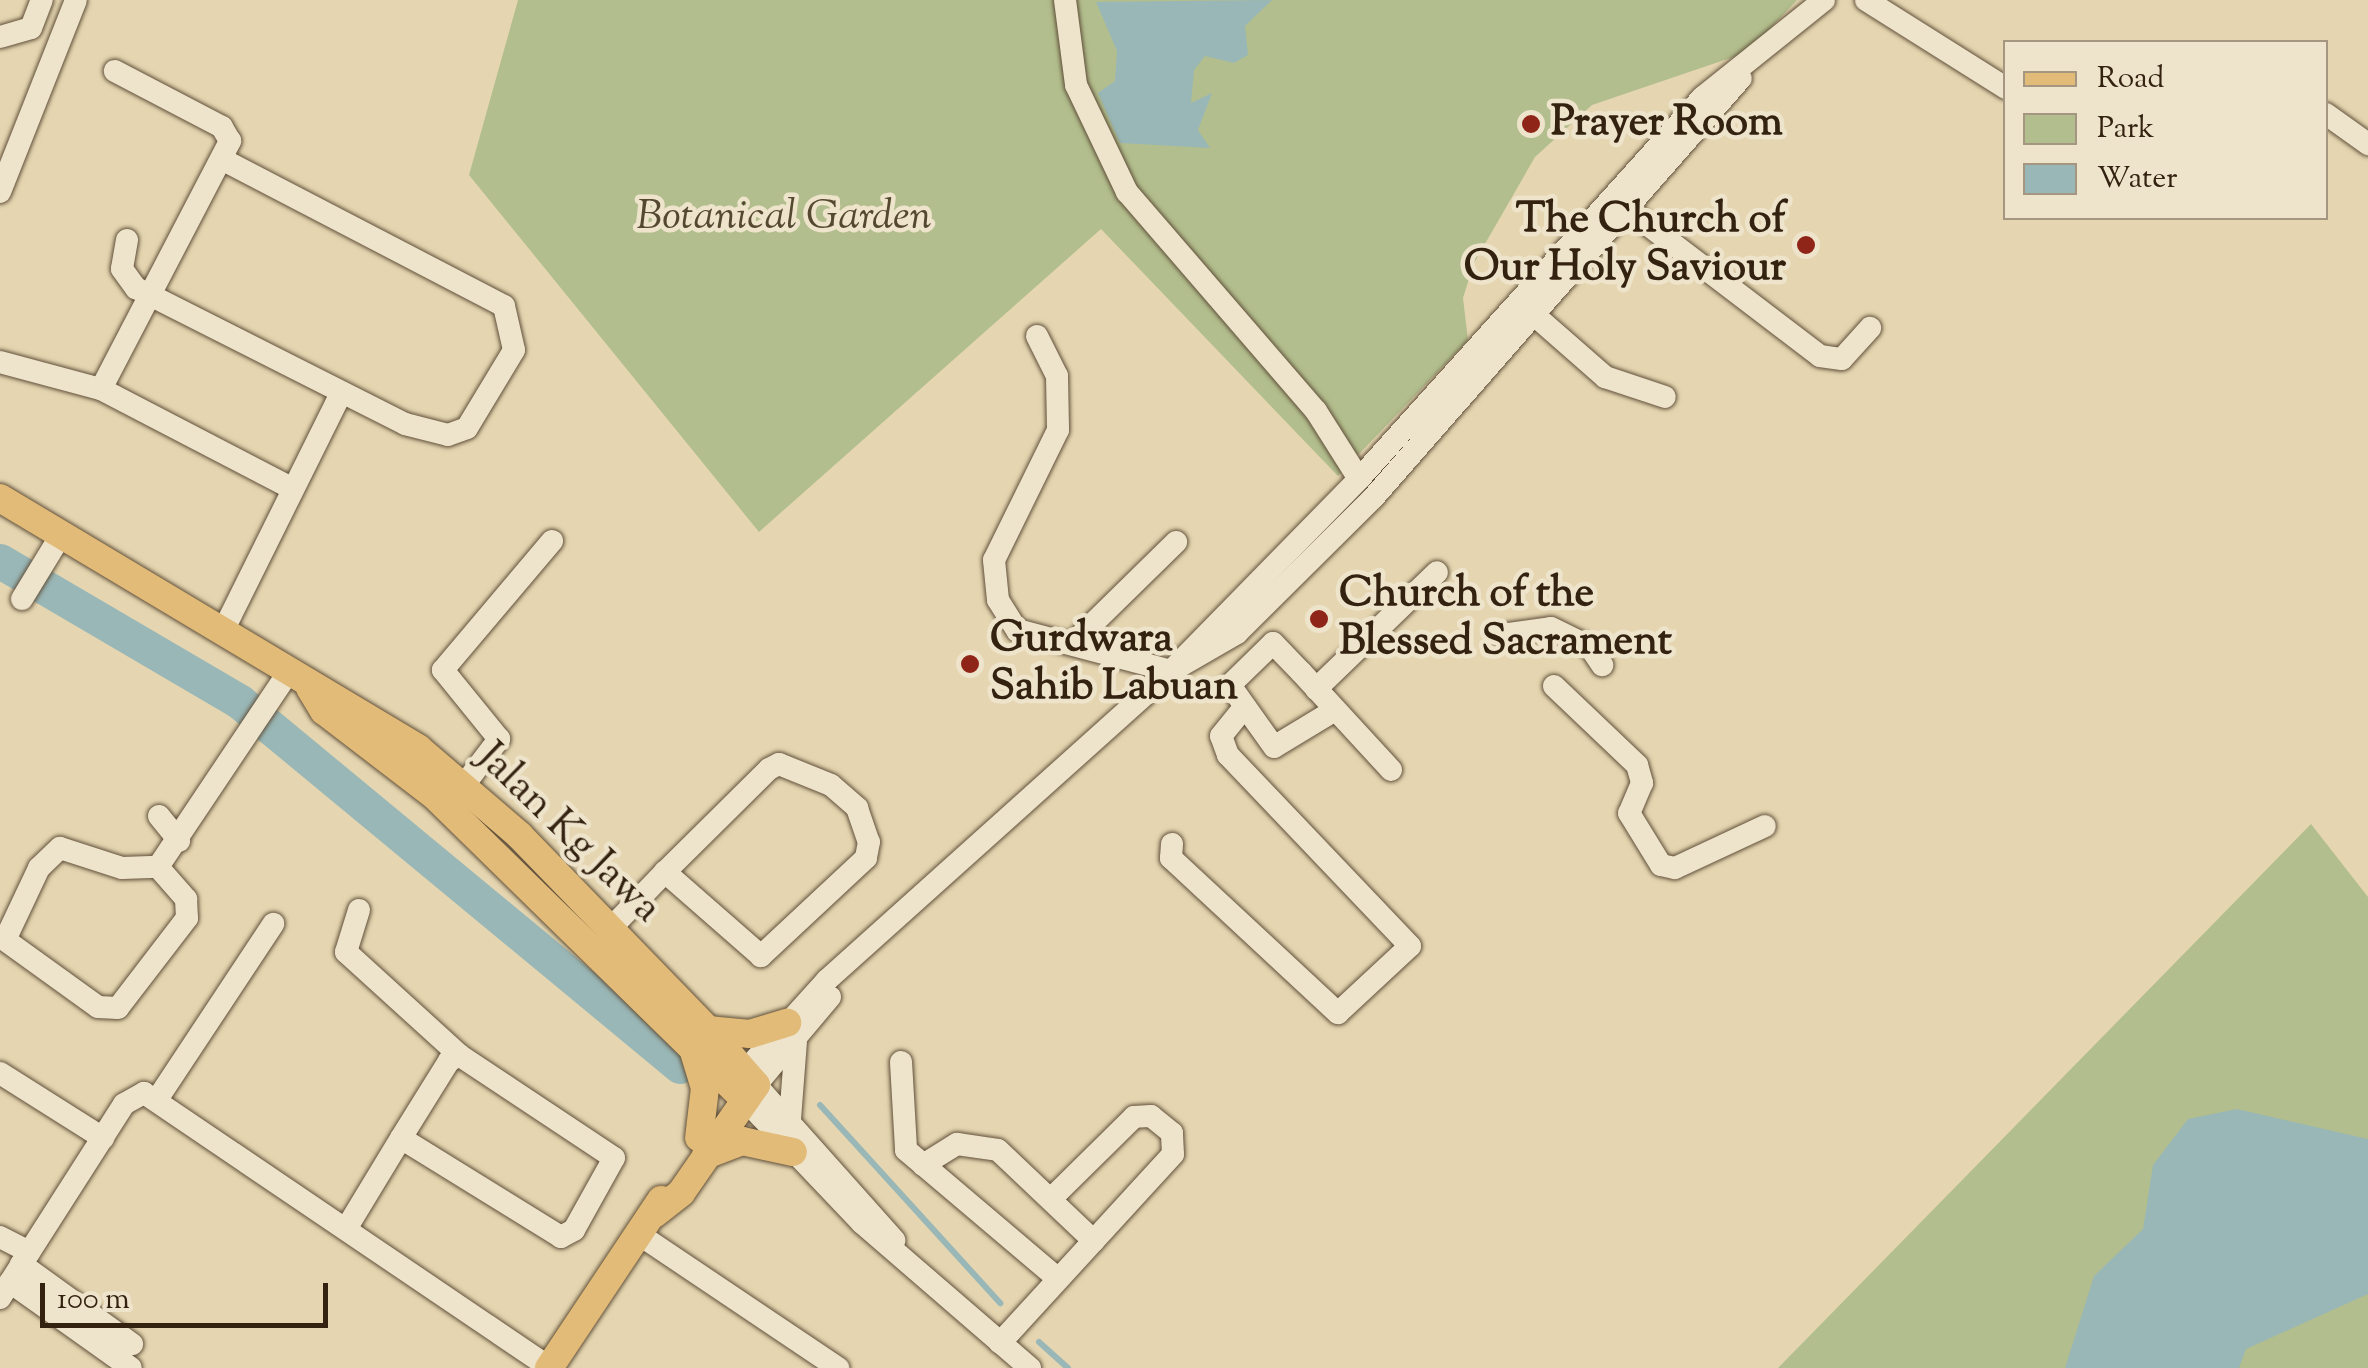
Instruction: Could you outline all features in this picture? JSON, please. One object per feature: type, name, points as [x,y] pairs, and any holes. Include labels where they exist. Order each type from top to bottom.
[{"type":"main road","name":"Jalan Kg Jawa","points":[[0,498],[54,546],[222,634],[299,681],[333,693],[464,785],[611,928],[701,1040],[744,1086]]},
{"type":"main road","name":"Jalan Kg Jawa","points":[[299,681],[324,710],[435,796],[701,1040]]},
{"type":"main road","points":[[702,1147],[705,1088],[701,1040],[793,1028]]},
{"type":"main road","points":[[549,1368],[744,1086]]},
{"type":"main road","points":[[702,1147],[742,1141],[793,1152]]},
{"type":"street","points":[[0,37],[32,28],[42,0]]},
{"type":"street","points":[[0,192],[6,149],[76,0]]},
{"type":"street","points":[[1065,0],[1076,86],[1127,192],[1316,411],[1359,479]]},
{"type":"street","points":[[744,1086],[860,954],[1171,671],[1221,614],[1525,308],[1750,64],[1824,0]]},
{"type":"street","points":[[1866,0],[2003,86]]},
{"type":"street","points":[[101,389],[222,159],[227,130],[115,71]]},
{"type":"street","points":[[2328,115],[2368,144]]},
{"type":"street","points":[[128,240],[126,280],[150,295],[341,393],[430,433],[466,428],[514,350],[514,326],[486,290],[222,159]]},
{"type":"street","points":[[1618,203],[1820,356],[1842,359],[1870,328]]},
{"type":"street","points":[[1525,308],[1605,377],[1665,396]]},
{"type":"street","points":[[1037,336],[1057,376],[1058,430],[992,573],[1017,630],[1074,642],[1171,671],[1218,650],[1238,633],[1373,498],[1525,308]]},
{"type":"street","points":[[0,362],[101,389],[293,489]]},
{"type":"street","points":[[222,634],[341,393]]},
{"type":"street","points":[[464,785],[499,739],[443,670],[552,542]]},
{"type":"street","points":[[1074,642],[1176,542]]},
{"type":"street","points":[[22,599],[54,546]]},
{"type":"street","points":[[1316,689],[1437,572]]},
{"type":"street","points":[[1221,614],[1256,658]]},
{"type":"street","points":[[1502,635],[1550,628],[1590,647],[1602,665]]},
{"type":"street","points":[[1335,710],[1280,748],[1230,686],[1274,643],[1391,770]]},
{"type":"street","points":[[1218,650],[1236,676]]},
{"type":"street","points":[[158,867],[268,705],[299,681]]},
{"type":"street","points":[[1554,686],[1637,765],[1642,783],[1629,813],[1661,865],[1675,868],[1765,826]]},
{"type":"street","points":[[1172,844],[1171,858],[1338,1013],[1410,946],[1228,755],[1221,736],[1244,708]]},
{"type":"street","points":[[611,928],[665,872],[779,764],[830,785],[857,808],[869,842],[866,858],[761,956],[665,872]]},
{"type":"street","points":[[159,816],[179,840]]},
{"type":"street","points":[[60,848],[122,868],[158,867],[186,899],[187,918],[118,1008],[98,1007],[5,940],[39,868],[60,848]]},
{"type":"street","points":[[359,910],[346,952],[459,1055],[611,1150],[611,1169],[574,1230],[548,1233],[401,1138]]},
{"type":"street","points":[[158,1098],[273,924]]},
{"type":"street","points":[[790,1119],[793,1028]]},
{"type":"street","points":[[349,1224],[401,1138],[459,1055]]},
{"type":"street","points":[[901,1062],[899,1128],[923,1165],[1058,1278]]},
{"type":"street","points":[[0,1073],[102,1138]]},
{"type":"street","points":[[744,1086],[790,1119],[902,1251]]},
{"type":"street","points":[[744,1086],[793,1152],[1030,1368]]},
{"type":"street","points":[[15,1274],[133,1096],[158,1098],[349,1224],[549,1368]]},
{"type":"street","points":[[1000,1342],[1172,1154],[1164,1121],[1134,1117],[1119,1127],[1052,1198]]},
{"type":"street","points":[[923,1165],[957,1144],[986,1145],[1052,1198],[1094,1241]]},
{"type":"street","points":[[647,1224],[838,1368]]},
{"type":"street","points":[[0,1236],[15,1274],[131,1356]]},
{"type":"green space","name":"Botanical Garden","points":[[518,0],[1797,0],[1748,52],[1592,105],[1535,157],[1474,263],[1463,298],[1468,340],[1338,476],[1101,229],[759,532],[469,175]]},
{"type":"green space","points":[[2311,824],[2368,897],[2368,1368],[1778,1368]]},
{"type":"water","points":[[1272,0],[1245,26],[1248,55],[1234,63],[1205,56],[1194,70],[1191,103],[1212,93],[1198,130],[1210,148],[1120,143],[1098,93],[1115,81],[1117,51],[1096,2]]},
{"type":"water","points":[[2237,1109],[2368,1139],[2368,1294],[2246,1349],[2239,1368],[2065,1368],[2094,1276],[2143,1229],[2153,1165],[2188,1119]]},
{"type":"waterway","points":[[0,561],[240,702],[680,1066]]},
{"type":"waterway","points":[[820,1105],[1000,1303]]},
{"type":"waterway","points":[[1039,1342],[1068,1368]]},
{"type":"place","name":"Prayer Room","points":[[1531,124]]},
{"type":"place","name":"The Church of Our Holy Saviour","points":[[1806,245]]},
{"type":"place","name":"Church of the Blessed Sacrament","points":[[1319,619]]},
{"type":"place","name":"Gurdwara Sahib Labuan","points":[[970,664]]}]
